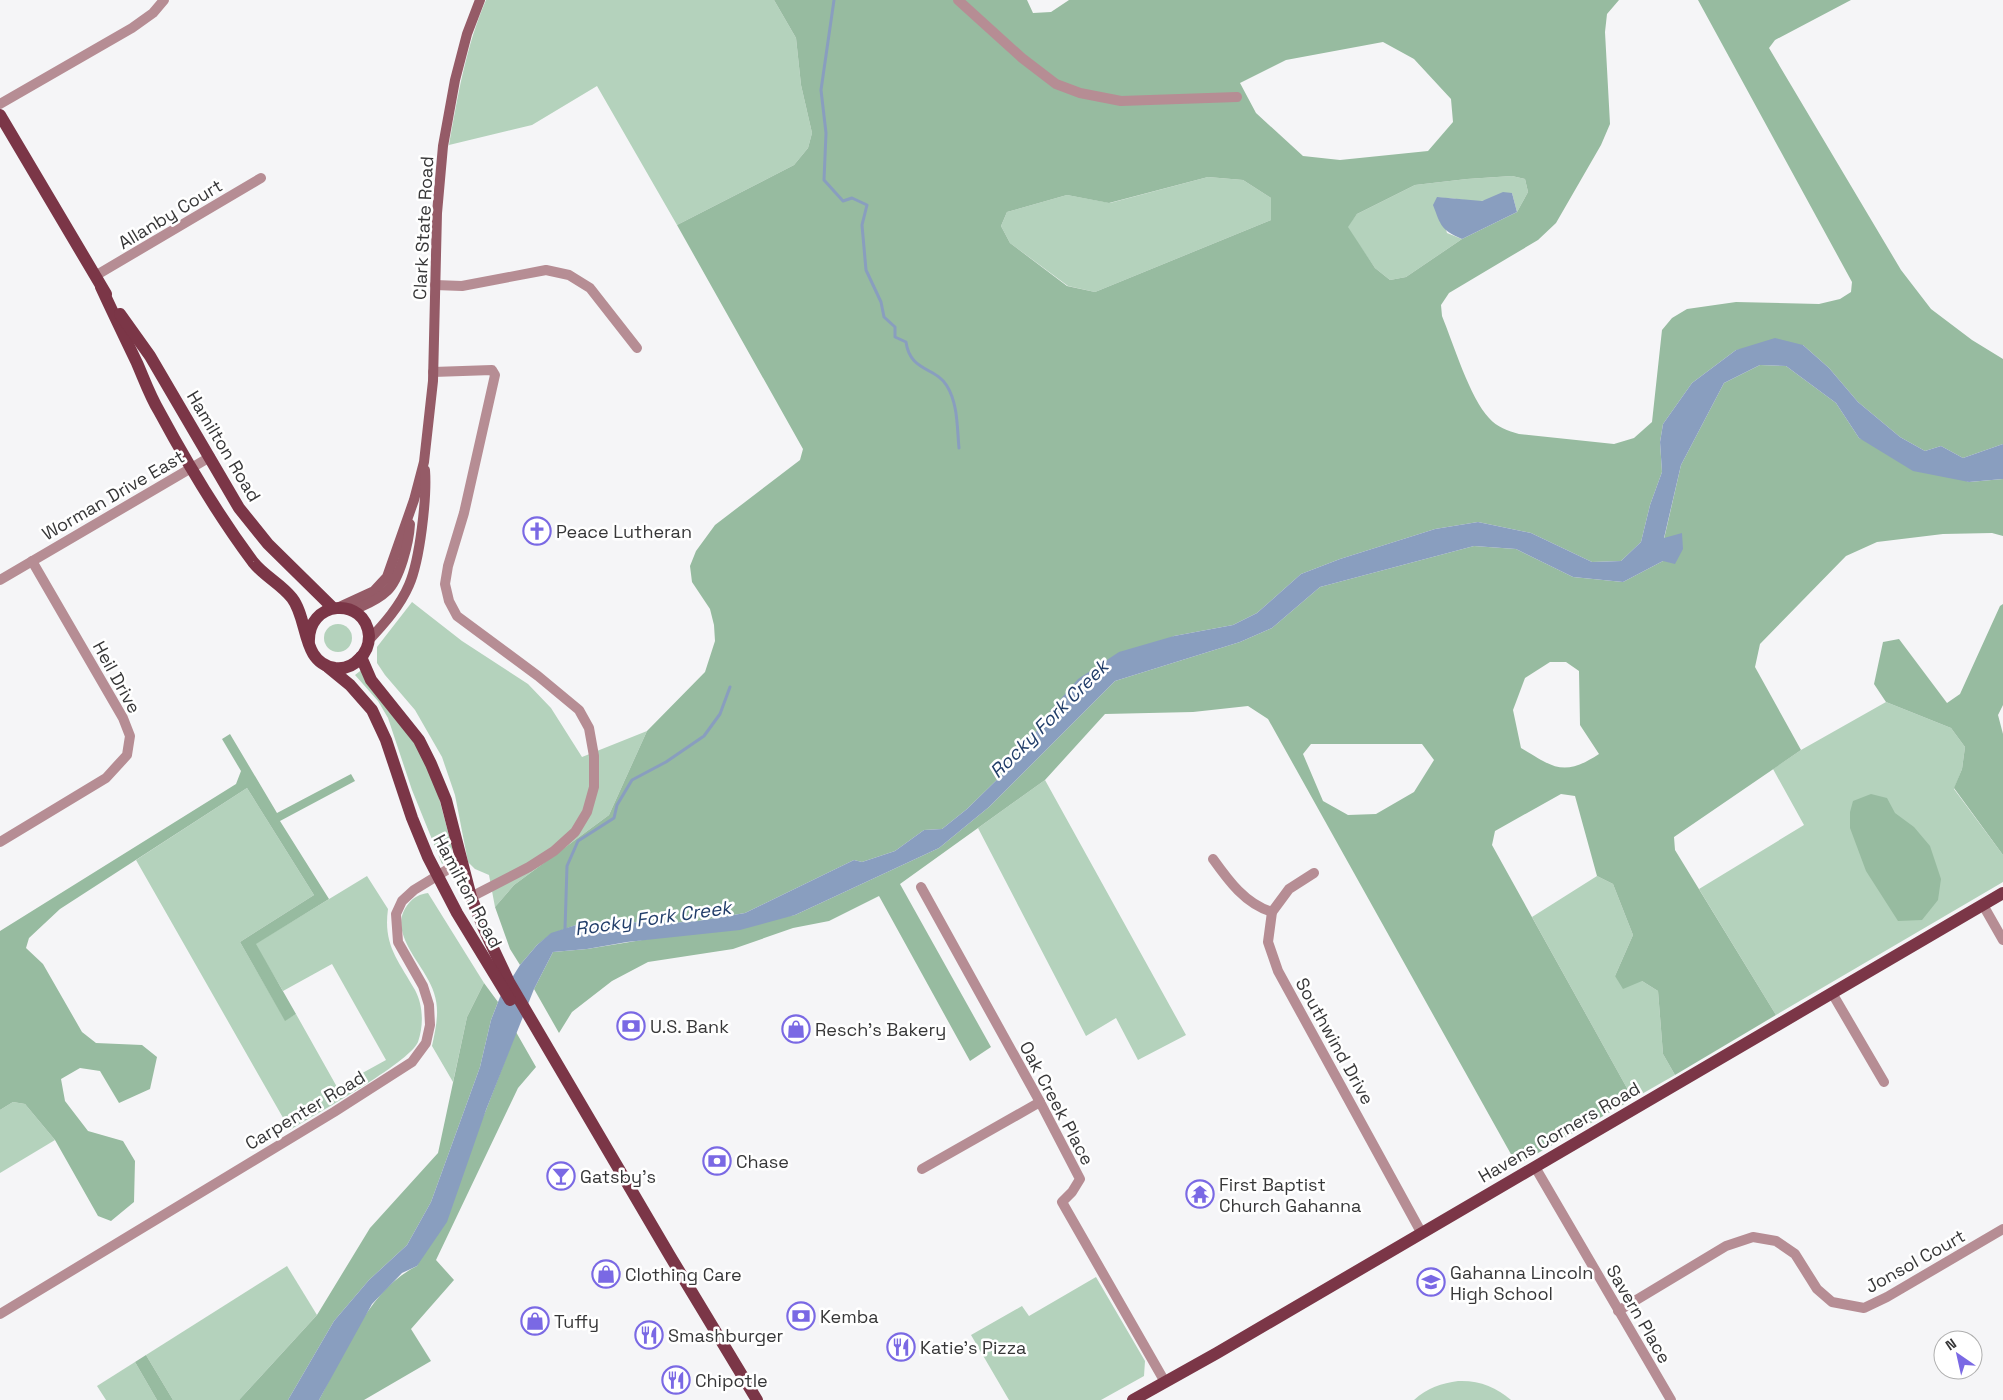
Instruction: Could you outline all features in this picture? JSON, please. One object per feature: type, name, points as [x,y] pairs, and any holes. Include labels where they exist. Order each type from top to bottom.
[{"type":"main road","name":"Clark State Road","points":[[335,608],[362,598],[380,586],[388,577],[410,513],[424,462],[433,372],[437,213],[443,146],[462,52],[480,0]]},
{"type":"main road","name":"Hamilton Road","points":[[0,115],[98,282],[150,356],[239,508],[260,535],[293,571],[335,608]]},
{"type":"main road","name":"Hamilton Road","points":[[98,282],[158,410],[224,520],[244,548],[295,591],[305,607],[307,621]]},
{"type":"main road","name":"Clark State Road","points":[[368,643],[388,620],[409,584],[418,551],[426,484],[424,462]]},
{"type":"main road","name":"Clark State Road","points":[[352,610],[378,598],[394,582],[408,541],[410,513]]},
{"type":"main road","points":[[335,608],[352,610],[360,616],[366,625],[368,643],[361,657],[348,667],[328,666],[314,656],[309,644],[307,621],[335,608]]},
{"type":"main road","name":"Hamilton Road","points":[[368,643],[374,669],[382,682],[409,714],[429,745],[439,765],[450,794],[455,815],[459,850]]},
{"type":"main road","name":"Hamilton Road","points":[[361,657],[371,680],[414,733],[431,764],[446,800],[471,897],[484,929],[510,982],[550,1058]]},
{"type":"main road","name":"Hamilton Road","points":[[328,666],[364,698],[379,723],[412,818],[437,875],[457,913],[595,1127],[674,1264],[757,1400]]},
{"type":"main road","name":"Havens Corners Road","points":[[1133,1400],[1226,1348],[2003,892]]},
{"type":"street","points":[[0,104],[132,28],[153,12],[164,0]]},
{"type":"street","points":[[958,0],[1022,58],[1056,84],[1080,93],[1121,101],[1237,97]]},
{"type":"street","name":"Allanby Court","points":[[98,282],[261,178]]},
{"type":"street","points":[[435,285],[462,286],[546,270],[569,275],[590,288],[637,348]]},
{"type":"street","points":[[433,372],[492,370],[495,376],[464,513],[448,566],[445,584],[449,601],[457,616],[538,676],[579,710],[589,728],[594,756],[594,787],[587,812],[575,832],[554,851],[529,867],[471,897]]},
{"type":"street","name":"Worman Drive East","points":[[0,580],[210,457]]},
{"type":"street","name":"Heil Drive","points":[[0,842],[106,778],[127,755],[130,736],[123,718],[32,561]]},
{"type":"street","name":"Carpenter Road","points":[[0,1314],[334,1112],[412,1062],[426,1042],[430,1025],[429,1005],[423,986],[398,942],[396,914],[402,901],[414,890],[450,868],[459,850]]},
{"type":"street","points":[[1213,859],[1230,882],[1258,908],[1272,912]]},
{"type":"street","name":"Southwind Drive","points":[[1314,873],[1289,889],[1272,912],[1268,942],[1278,971],[1421,1232]]},
{"type":"street","name":"Oak Creek Place","points":[[921,887],[1040,1102],[1080,1179],[1072,1192],[1062,1202],[1165,1382]]},
{"type":"street","points":[[1982,905],[2003,940]]},
{"type":"street","points":[[1832,993],[1884,1082]]},
{"type":"street","points":[[922,1170],[1040,1102]]},
{"type":"street","name":"Savern Place","points":[[1535,1167],[1671,1400]]},
{"type":"street","name":"Jonsol Court","points":[[1618,1311],[1726,1246],[1753,1237],[1776,1241],[1794,1254],[1817,1289],[1832,1302],[1864,1308],[1887,1297],[2003,1229]]},
{"type":"green space","points":[[486,0],[774,0],[796,38],[801,85],[812,133],[808,148],[794,165],[677,225],[597,86],[532,125],[449,145],[459,89],[468,53]]},
{"type":"green space","points":[[774,0],[1027,0],[1033,13],[1051,12],[1069,0],[1619,0],[1607,14],[1605,32],[1610,124],[1601,145],[1556,223],[1538,240],[1449,293],[1441,305],[1442,316],[1475,397],[1489,418],[1496,424],[1519,434],[1614,444],[1634,438],[1652,422],[1662,330],[1672,318],[1687,309],[1736,302],[1819,304],[1840,299],[1851,292],[1852,282],[1698,0],[1851,0],[1775,40],[1769,48],[1901,270],[1931,309],[1972,340],[2003,359],[2003,444],[1963,458],[1941,446],[1925,451],[1900,437],[1858,402],[1829,368],[1803,345],[1736,350],[1692,383],[1663,424],[1660,442],[1662,472],[1650,505],[1641,542],[1621,561],[1592,562],[1531,533],[1478,522],[1435,529],[1340,559],[1301,574],[1257,613],[1233,625],[1174,636],[1052,709],[1012,765],[967,809],[942,829],[924,830],[895,851],[862,862],[854,860],[745,913],[698,921],[669,923],[621,922],[576,925],[551,934],[537,945],[520,965],[510,949],[495,907],[514,885],[609,815],[647,731],[705,672],[715,641],[714,625],[710,609],[692,582],[690,566],[696,551],[715,525],[800,460],[803,449],[677,225],[794,165],[808,148],[812,133],[801,85],[796,38]],"holes":[[[1383,42],[1414,59],[1451,99],[1453,122],[1428,151],[1340,160],[1303,156],[1256,113],[1240,83],[1286,60]],[[1512,176],[1525,179],[1528,192],[1517,212],[1462,239],[1406,277],[1390,280],[1375,268],[1348,227],[1357,214],[1415,185]],[[1208,177],[1243,180],[1271,198],[1271,220],[1095,292],[1067,286],[1010,243],[1001,226],[1007,212],[1067,195],[1109,203]]]},
{"type":"green space","points":[[1512,176],[1525,179],[1528,192],[1517,212],[1512,193],[1481,201],[1437,198],[1447,233],[1462,239],[1406,277],[1390,280],[1375,268],[1347,227],[1357,214],[1415,185]]},
{"type":"green space","points":[[1208,177],[1243,180],[1271,198],[1271,220],[1095,292],[1068,286],[1010,243],[1001,226],[1007,212],[1067,195],[1110,203]]},
{"type":"green space","points":[[1760,365],[1786,366],[1836,403],[1859,438],[1969,482],[2003,479],[2003,536],[1992,533],[1943,534],[1877,542],[1846,556],[1760,644],[1755,667],[1801,750],[1674,837],[1675,850],[1776,1015],[1675,1075],[1663,1054],[1658,991],[1642,981],[1623,989],[1615,976],[1633,935],[1613,884],[1597,876],[1575,796],[1561,794],[1495,831],[1492,845],[1633,1099],[1517,1165],[1268,719],[1248,706],[1193,712],[1105,714],[1045,780],[900,884],[991,1047],[970,1061],[879,896],[829,921],[793,928],[733,949],[648,962],[612,981],[572,1012],[559,1033],[534,989],[553,952],[587,949],[795,915],[939,848],[989,807],[1115,681],[1240,642],[1272,628],[1320,587],[1474,546],[1516,549],[1573,577],[1623,582],[1663,561],[1682,534],[1664,539],[1681,465],[1724,383]],"holes":[[[1550,662],[1566,662],[1579,671],[1580,725],[1599,754],[1577,766],[1559,767],[1551,765],[1521,748],[1513,710],[1525,678]],[[1311,744],[1422,744],[1434,760],[1414,792],[1376,814],[1348,815],[1323,801],[1303,754]]]},
{"type":"green space","points":[[412,602],[462,641],[528,684],[551,708],[582,757],[647,731],[609,815],[514,885],[495,907],[489,875],[475,869],[468,862],[455,795],[442,757],[415,710],[377,663],[377,647]]},
{"type":"green space","points":[[2003,604],[2003,705],[1998,715],[2003,734],[2003,855],[1954,788],[1962,769],[1965,747],[1951,728],[1886,702],[1874,684],[1883,642],[1899,639],[1947,703],[1960,694],[2000,606]]},
{"type":"green space","points":[[338,624],[348,628],[352,638],[348,648],[338,652],[328,648],[324,638],[328,628]]},
{"type":"green space","points":[[364,668],[431,768],[452,847],[450,858],[442,864],[412,790],[388,718],[378,701],[355,675]]},
{"type":"green space","points":[[1886,702],[1951,728],[1965,747],[1962,769],[1954,789],[2003,855],[2003,882],[1776,1015],[1699,889],[1804,825],[1773,769],[1801,750]]},
{"type":"green space","points":[[230,734],[277,813],[351,774],[355,781],[280,821],[329,899],[256,944],[296,1014],[285,1021],[240,942],[314,895],[247,788],[60,909],[29,938],[26,948],[43,964],[82,1032],[96,1043],[142,1045],[157,1057],[150,1089],[119,1103],[100,1071],[80,1068],[61,1079],[65,1101],[88,1131],[123,1141],[135,1161],[134,1202],[111,1221],[98,1216],[55,1140],[25,1104],[13,1102],[0,1110],[0,931],[236,784],[241,771],[222,739]]},
{"type":"green space","points":[[1045,780],[1186,1035],[1138,1060],[1116,1018],[1086,1036],[978,828]]},
{"type":"green space","points":[[247,788],[314,895],[240,942],[285,1020],[296,1014],[337,1087],[386,1060],[332,964],[283,991],[255,944],[367,876],[388,909],[387,922],[390,943],[393,952],[418,996],[421,1009],[420,1036],[411,1051],[380,1075],[290,1130],[136,860]]},
{"type":"green space","points":[[1871,794],[1887,798],[1895,813],[1914,827],[1930,846],[1941,879],[1938,900],[1922,920],[1898,921],[1866,871],[1850,828],[1850,812],[1853,801]]},
{"type":"green space","points":[[1597,876],[1613,884],[1633,935],[1615,976],[1642,981],[1658,991],[1663,1054],[1675,1075],[1633,1099],[1532,917]]},
{"type":"green space","points":[[428,893],[484,983],[467,1017],[453,1082],[432,1046],[437,1013],[434,993],[430,982],[409,948],[401,925],[403,914],[409,903],[417,896]]},
{"type":"green space","points":[[484,983],[498,1002],[491,1020],[480,1067],[431,1202],[407,1245],[369,1280],[334,1321],[288,1400],[239,1400],[317,1315],[370,1228],[438,1153],[467,1017]]},
{"type":"green space","points":[[516,1032],[536,1067],[518,1088],[436,1260],[454,1280],[411,1329],[431,1361],[364,1400],[319,1400],[348,1343],[371,1306],[400,1276],[417,1266],[486,1110]]},
{"type":"green space","points":[[13,1102],[25,1104],[55,1140],[0,1173],[0,1110]]},
{"type":"green space","points":[[287,1266],[317,1315],[239,1400],[173,1400],[146,1355]]},
{"type":"green space","points":[[1096,1277],[1145,1361],[1144,1376],[1101,1400],[1009,1400],[971,1335],[1022,1306],[1029,1316]]},
{"type":"green space","points":[[146,1355],[173,1400],[157,1400],[135,1362]]},
{"type":"green space","points":[[135,1362],[157,1400],[106,1400],[97,1386]]},
{"type":"green space","points":[[1458,1381],[1487,1385],[1511,1400],[1414,1400],[1424,1392],[1435,1387]]},
{"type":"water","points":[[1503,192],[1512,193],[1517,212],[1462,239],[1443,227],[1433,205],[1437,197],[1482,201]]},
{"type":"water","name":"Rocky Fork Creek","points":[[1775,338],[1803,345],[1829,368],[1858,402],[1900,437],[1925,451],[1941,446],[1963,458],[2003,444],[2003,479],[1969,482],[1913,471],[1859,438],[1836,403],[1786,366],[1760,365],[1724,383],[1681,465],[1664,538],[1682,533],[1683,549],[1675,564],[1663,561],[1623,582],[1573,577],[1516,549],[1474,546],[1320,587],[1272,628],[1240,642],[1115,681],[989,807],[939,848],[795,915],[740,930],[553,952],[534,989],[486,1110],[447,1222],[417,1266],[402,1273],[372,1304],[319,1400],[288,1400],[334,1321],[369,1280],[407,1245],[431,1202],[480,1067],[491,1020],[500,997],[520,965],[537,945],[551,933],[576,925],[621,922],[669,923],[698,921],[745,913],[854,860],[862,862],[895,851],[924,830],[942,829],[967,809],[1012,765],[1052,709],[1078,679],[1119,652],[1174,636],[1233,625],[1257,613],[1301,574],[1340,559],[1435,529],[1478,522],[1531,533],[1592,562],[1621,561],[1641,542],[1650,505],[1662,472],[1660,442],[1663,424],[1692,383],[1736,350]]},
{"type":"waterway","points":[[834,0],[821,90],[826,133],[824,180],[843,201],[852,198],[867,205],[862,225],[866,270],[881,302],[884,317],[895,327],[895,337],[906,342],[908,352],[913,359],[937,375],[951,393],[955,408],[959,448]]},
{"type":"waterway","name":"Rocky Fork Creek","points":[[565,929],[567,866],[578,841],[614,818],[617,805],[632,780],[666,762],[704,736],[720,714],[730,687]]},
{"type":"place","name":"Peace Lutheran","points":[[537,531]]},
{"type":"place","name":"U.S. Bank","points":[[631,1026]]},
{"type":"place","name":"Resch's Bakery","points":[[796,1029]]},
{"type":"place","name":"Chase","points":[[717,1161]]},
{"type":"place","name":"Gatsby's","points":[[561,1176]]},
{"type":"place","name":"First Baptist Church Gahanna","points":[[1200,1194]]},
{"type":"place","name":"Clothing Care","points":[[606,1274]]},
{"type":"place","name":"Gahanna Lincoln High School","points":[[1431,1282]]},
{"type":"place","name":"Kemba","points":[[801,1316]]},
{"type":"place","name":"Tuffy","points":[[535,1321]]},
{"type":"place","name":"Smashburger","points":[[649,1335]]},
{"type":"place","name":"Katie's Pizza","points":[[901,1347]]},
{"type":"place","name":"Chipotle","points":[[676,1380]]}]
